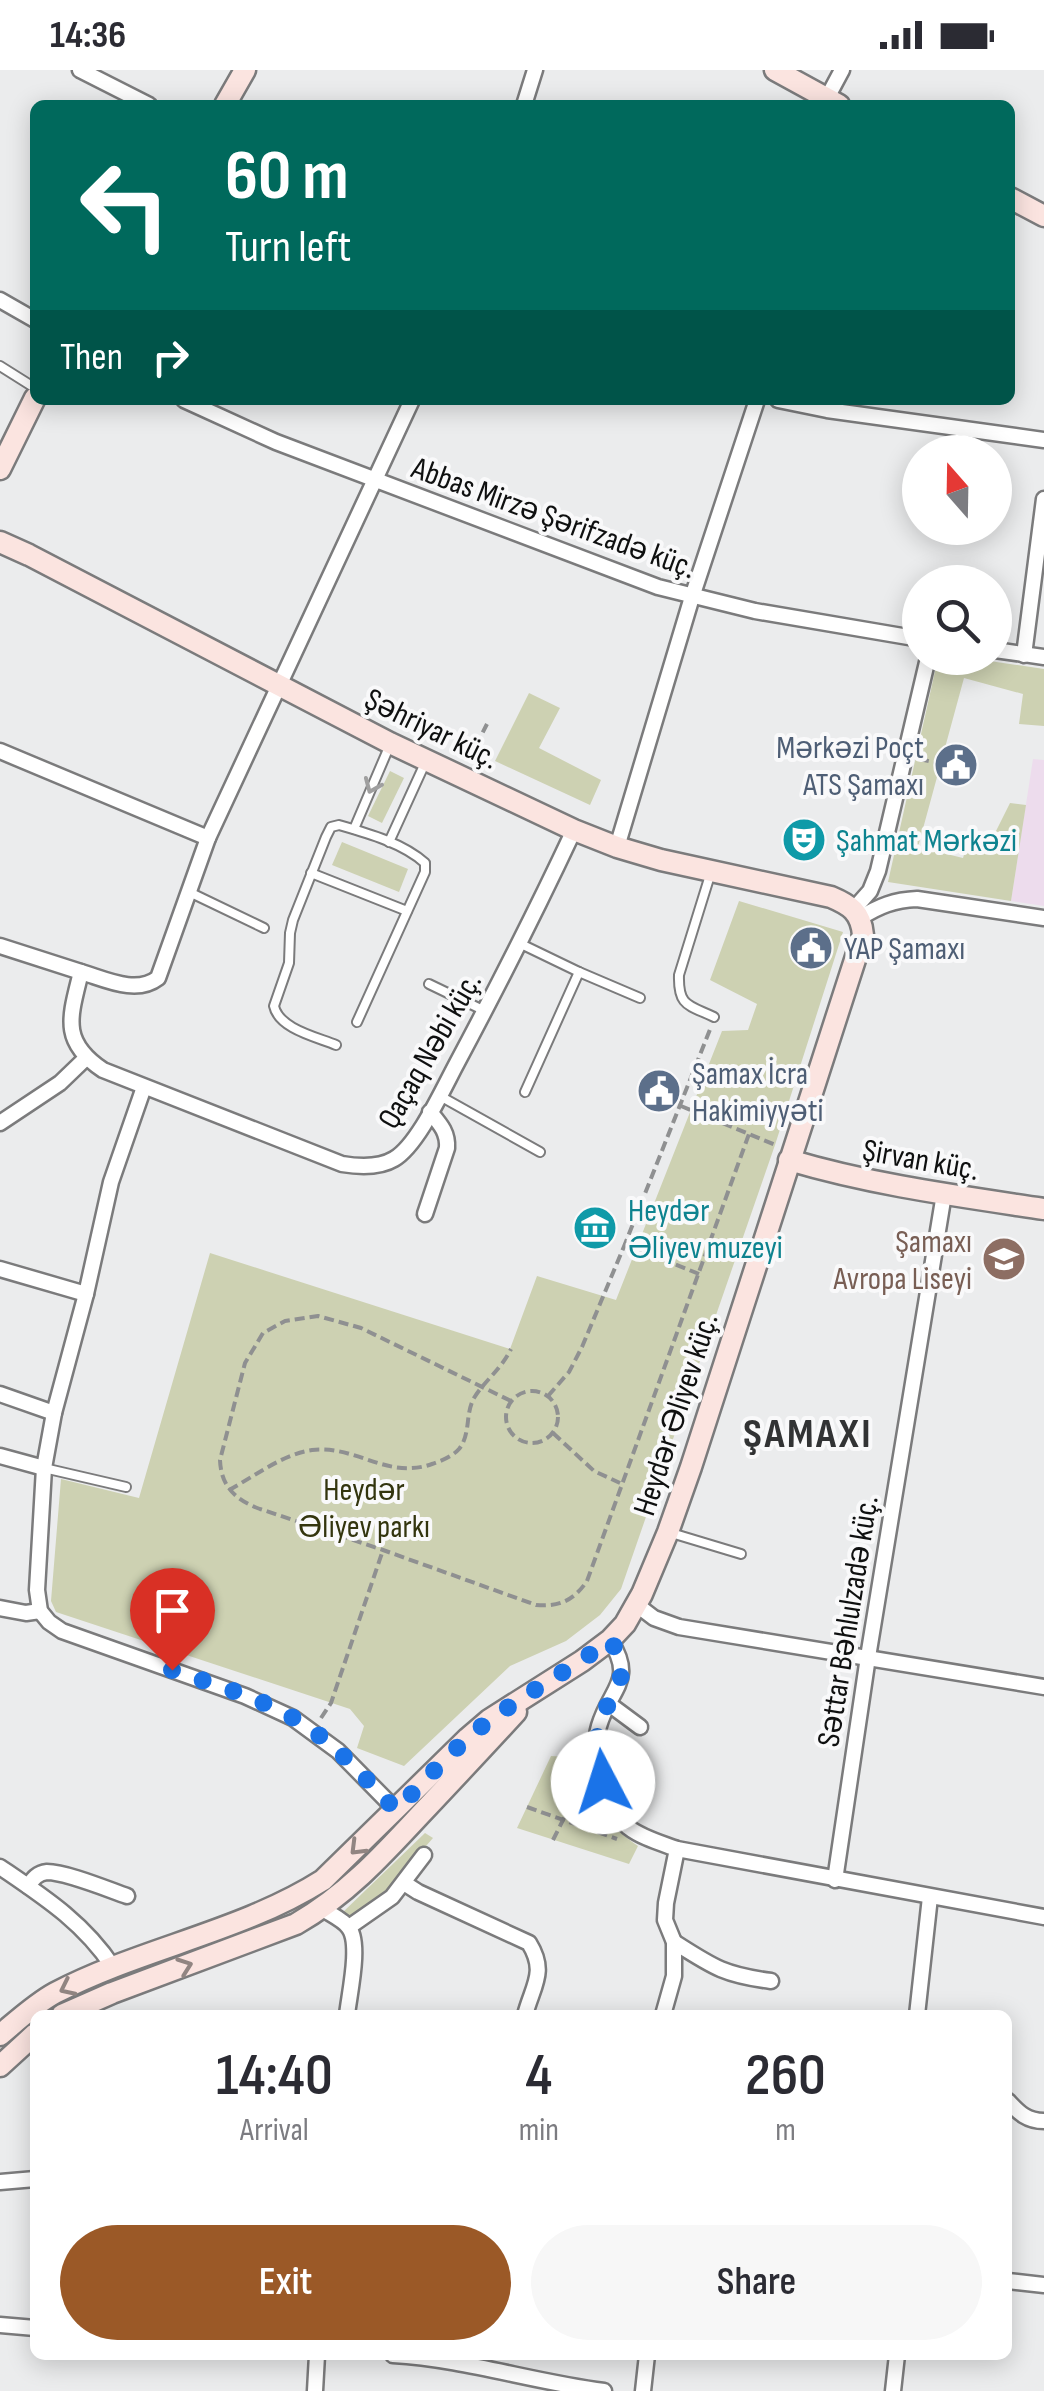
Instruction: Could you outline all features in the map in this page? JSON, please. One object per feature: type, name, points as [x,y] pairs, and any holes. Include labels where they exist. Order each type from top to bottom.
[{"type":"street","points":[[80,70],[138,100]]},
{"type":"street","points":[[228,100],[244,70]]},
{"type":"street","points":[[526,100],[535,70]]},
{"type":"street","points":[[775,70],[829,100]]},
{"type":"street","points":[[834,100],[842,70]]},
{"type":"street","points":[[1015,201],[1044,216]]},
{"type":"street","points":[[0,300],[30,317]]},
{"type":"street","points":[[0,469],[32,405]]},
{"type":"street","name":"Abbas Mirzə Şərifzadə küç.","points":[[194,405],[236,426],[374,480],[692,597],[902,635]]},
{"type":"street","points":[[1,948],[136,986],[148,986],[158,978],[208,838],[410,405]]},
{"type":"street","points":[[617,847],[692,597],[755,405]]},
{"type":"street","points":[[828,405],[1044,440]]},
{"type":"street","points":[[1024,655],[1044,499]]},
{"type":"street","name":"Şəhriyar küç.","points":[[0,542],[390,743],[574,830],[617,847],[711,872],[831,897],[857,913]]},
{"type":"street","points":[[1012,653],[1044,658]]},
{"type":"street","name":"Heydər Əliyev küç.","points":[[534,1692],[582,1661],[625,1624],[668,1532],[863,935],[857,913],[878,872],[924,675]]},
{"type":"street","points":[[0,751],[208,838]]},
{"type":"street","name":"Qaçaq Nəbi küç.","points":[[86,1058],[103,1070],[144,1087],[342,1164],[360,1167],[393,1160],[409,1147],[440,1096],[520,944],[574,830]]},
{"type":"street","points":[[857,913],[896,900],[917,900],[1044,918]]},
{"type":"street","points":[[0,1123],[60,1083],[86,1058],[76,1046],[72,1031],[72,1008],[80,972]]},
{"type":"street","points":[[144,1087],[114,1170],[54,1413],[44,1468],[37,1590],[40,1611],[62,1631],[245,1696],[314,1731],[396,1810]]},
{"type":"street","points":[[425,1214],[448,1138],[430,1112]]},
{"type":"street","name":"Şirvan küç.","points":[[790,1156],[837,1174],[1044,1209]]},
{"type":"street","name":"Səttar Bəhlulzadə küç.","points":[[835,1880],[944,1194]]},
{"type":"street","points":[[0,1269],[86,1294]]},
{"type":"street","points":[[0,1394],[54,1413]]},
{"type":"street","points":[[0,1456],[44,1468]]},
{"type":"street","points":[[636,1605],[654,1618],[679,1627],[1044,1686]]},
{"type":"street","points":[[0,1608],[26,1613],[40,1611]]},
{"type":"street","points":[[610,1640],[622,1660],[622,1670],[600,1725],[597,1746],[610,1801],[630,1828],[678,1849],[1044,1917]]},
{"type":"street","points":[[0,2034],[53,1994],[302,1894],[323,1880],[468,1738],[534,1692]]},
{"type":"street","points":[[73,2010],[296,1924],[323,1909],[373,1866],[534,1692]]},
{"type":"street","points":[[609,1704],[640,1727]]},
{"type":"street","points":[[664,2010],[674,1976],[674,1942],[665,1920],[666,1903],[678,1849]]},
{"type":"street","points":[[349,1927],[392,1897],[424,1855]]},
{"type":"street","points":[[0,1867],[64,1912],[91,1936],[113,1967]]},
{"type":"street","points":[[28,1886],[34,1876],[45,1872],[127,1896]]},
{"type":"street","points":[[404,1882],[529,1943],[537,1957],[538,1974],[527,2010]]},
{"type":"street","points":[[918,2010],[930,1897]]},
{"type":"street","points":[[323,1909],[349,1927],[354,1939],[347,2010]]},
{"type":"street","points":[[674,1942],[715,1969],[771,1981]]},
{"type":"street","points":[[0,2066],[30,2039]]},
{"type":"street","points":[[1012,2106],[1020,2115],[1044,2121]]},
{"type":"street","points":[[0,2182],[30,2179]]},
{"type":"street","points":[[1012,2281],[1044,2285]]},
{"type":"street","points":[[0,2325],[30,2328]]},
{"type":"street","points":[[315,2391],[317,2360]]},
{"type":"street","points":[[437,2360],[604,2391]]},
{"type":"street","points":[[643,2391],[646,2360]]},
{"type":"street","points":[[893,2391],[896,2360]]},
{"type":"lane","points":[[0,366],[30,385]]},
{"type":"lane","points":[[354,829],[390,743]]},
{"type":"lane","points":[[389,842],[426,761]]},
{"type":"lane","points":[[336,1045],[282,1022],[274,1006],[289,963],[293,920],[331,828],[339,824],[418,857],[425,872],[358,1022]]},
{"type":"lane","points":[[711,872],[679,975],[678,993],[684,1003],[714,1018]]},
{"type":"lane","points":[[312,873],[407,911]]},
{"type":"lane","points":[[188,891],[264,928]]},
{"type":"lane","points":[[520,944],[640,998]]},
{"type":"lane","points":[[525,1092],[579,972]]},
{"type":"lane","points":[[429,984],[485,1011]]},
{"type":"lane","points":[[440,1096],[540,1152]]},
{"type":"lane","points":[[44,1468],[126,1487]]},
{"type":"lane","points":[[668,1532],[741,1554]]},
{"type":"path","points":[[460,777],[487,724]]},
{"type":"path","points":[[905,755],[946,765]]},
{"type":"path","points":[[548,1396],[569,1372],[582,1347],[682,1106],[714,1018]]},
{"type":"path","points":[[682,1106],[790,1156]]},
{"type":"path","points":[[511,1401],[361,1328],[318,1316],[286,1320],[264,1333],[245,1363],[220,1460],[220,1475],[240,1502],[536,1606],[552,1607],[566,1602],[587,1581],[749,1134]]},
{"type":"path","points":[[625,1244],[699,1274]]},
{"type":"path","points":[[230,1490],[308,1450],[330,1450],[401,1470],[442,1460],[458,1450],[468,1433],[474,1399],[504,1364],[511,1349]]},
{"type":"path","points":[[528,1391],[548,1396],[558,1413],[552,1433],[535,1443],[516,1438],[506,1420],[511,1401],[528,1391]]},
{"type":"path","points":[[552,1433],[594,1471],[621,1484]]},
{"type":"path","points":[[314,1731],[330,1703],[383,1550]]},
{"type":"path","points":[[553,1840],[586,1774]]},
{"type":"path","points":[[527,1807],[620,1840]]},
{"type":"shaded area","points":[[1033,759],[1044,760],[1044,906],[1011,901]]},
{"type":"green space","points":[[1012,664],[1044,669],[1044,726],[1019,724],[1023,694],[964,678],[918,847],[963,858],[970,834],[993,837],[1010,803],[1026,805],[1011,901],[888,882],[934,675],[1012,675]]},
{"type":"green space","points":[[529,693],[560,708],[539,748],[601,780],[590,805],[495,761]]},
{"type":"green space","points":[[390,771],[404,778],[382,823],[368,816]]},
{"type":"green space","points":[[342,842],[408,869],[399,892],[332,865]]},
{"type":"green space","name":"Heydər Əliyev parkı","points":[[739,901],[843,932],[775,1145],[621,1589],[600,1615],[566,1641],[510,1666],[404,1766],[357,1748],[364,1726],[350,1709],[56,1612],[51,1601],[61,1479],[139,1498],[210,1253],[510,1349],[537,1276],[616,1300],[722,1031],[748,1030],[757,1004],[710,980]]},
{"type":"green space","points":[[551,1756],[583,1758],[600,1809],[638,1846],[629,1864],[517,1828]]},
{"type":"green space","points":[[425,1833],[433,1838],[382,1896],[351,1920],[342,1913]]},
{"type":"place","name":"Mərkəzi Poçt ATS Şamaxı","points":[[956,765]]},
{"type":"place","name":"Şahmat Mərkəzi","points":[[804,840]]},
{"type":"place","name":"YAP Şamaxı","points":[[811,948]]},
{"type":"place","name":"Şamax İcra Hakimiyyəti","points":[[659,1091]]},
{"type":"place","name":"Heydər Əliyev muzeyi","points":[[595,1228]]},
{"type":"place","name":"Şamaxı Avropa Liseyi","points":[[1004,1259]]},
{"type":"district","name":"ŞAMAXI","points":[[808,1432]]},
{"type":"route","points":[[172,1670],[269,1706],[314,1731],[396,1810],[489,1720],[610,1640],[622,1660],[622,1670],[598,1735],[603,1782]]}]
